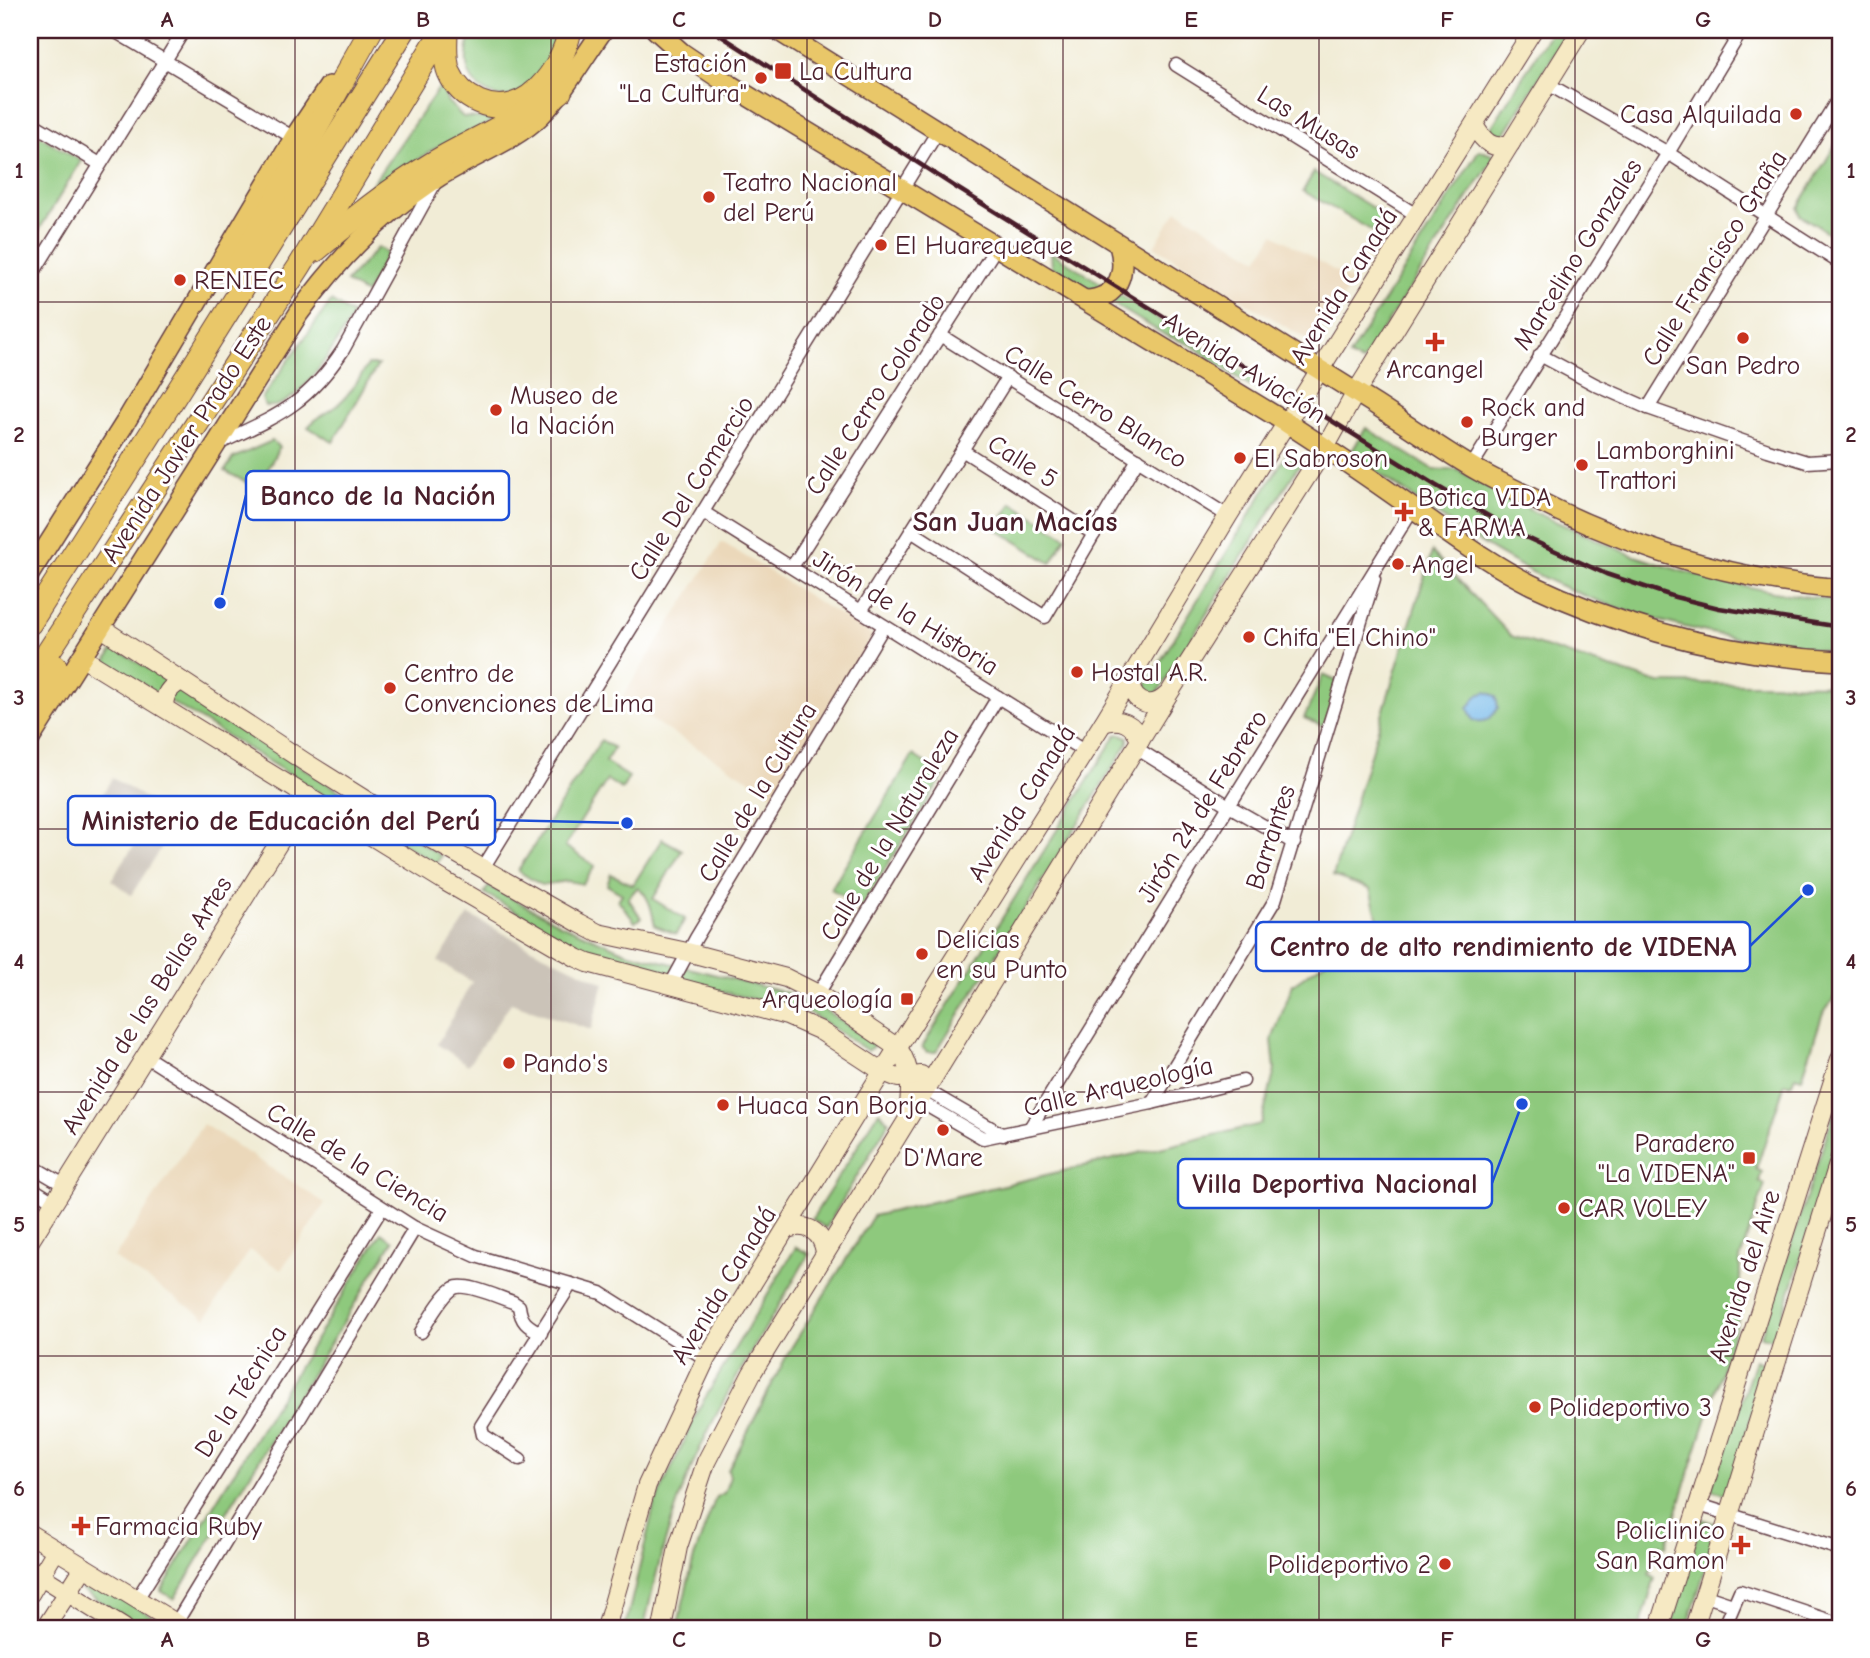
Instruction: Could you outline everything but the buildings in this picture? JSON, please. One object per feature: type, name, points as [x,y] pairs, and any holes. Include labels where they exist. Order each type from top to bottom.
[{"type":"highway","points":[[178,391],[194,345],[372,30]]},
{"type":"highway","name":"Avenida Javier Prado Este","points":[[30,622],[404,30]]},
{"type":"highway","points":[[444,30],[446,60],[455,82],[471,99],[496,108],[515,105],[533,94],[556,66],[568,44],[570,30]]},
{"type":"highway","name":"Avenida Javier Prado Este","points":[[30,680],[299,267],[444,30]]},
{"type":"highway","points":[[299,267],[353,219],[400,186],[446,156],[536,109],[560,92]]},
{"type":"highway","points":[[30,708],[145,518],[153,491]]},
{"type":"highway","points":[[30,612],[54,582]]},
{"type":"main road","points":[[30,573],[125,423],[294,138],[366,30]]},
{"type":"main road","name":"Avenida Javier Prado Este","points":[[30,739],[299,313],[321,283],[377,222],[407,198],[439,176],[524,129],[540,116],[603,30]]},
{"type":"main road","name":"Avenida Aviación","points":[[656,30],[682,54],[725,82],[1287,423],[1413,508],[1449,536],[1531,584],[1657,634],[1711,646],[1796,659],[1840,661]]},
{"type":"main road","name":"Avenida Canadá","points":[[606,1628],[646,1485],[706,1359],[1532,30]]},
{"type":"main road","points":[[662,1628],[678,1547],[706,1462],[752,1373],[1168,695],[1325,447],[1356,392],[1581,30]]},
{"type":"main road","name":"Avenida Aviación","points":[[783,31],[1471,467],[1601,531],[1651,550],[1740,574],[1811,587],[1840,589]]},
{"type":"main road","points":[[1474,125],[1481,137],[1492,146],[1503,147],[1511,143]]},
{"type":"main road","points":[[1086,300],[1102,297],[1112,291],[1121,278],[1124,261],[1119,246]]},
{"type":"main road","points":[[100,627],[399,821],[598,933],[687,952],[786,978],[818,994],[898,1048],[906,1060],[911,1077],[907,1121]]},
{"type":"main road","points":[[81,657],[446,882],[577,958],[788,1016],[819,1030],[883,1072],[898,1078],[923,1075],[942,1063]]},
{"type":"main road","points":[[1131,677],[1129,686],[1140,702],[1150,705],[1160,702],[1168,695]]},
{"type":"main road","points":[[164,708],[164,698],[170,687],[181,681]]},
{"type":"main road","points":[[1103,723],[1118,720],[1126,722],[1133,727],[1138,744]]},
{"type":"main road","name":"Avenida de las Bellas Artes","points":[[30,1241],[307,796]]},
{"type":"main road","name":"Avenida del Aire","points":[[1659,1628],[1840,1059]]},
{"type":"main road","points":[[1694,1628],[1779,1352],[1837,1181],[1840,1158]]},
{"type":"main road","points":[[787,1229],[802,1226],[811,1229],[819,1235],[825,1252]]},
{"type":"main road","points":[[1750,1342],[1779,1352]]},
{"type":"main road","points":[[30,1534],[180,1626]]},
{"type":"main road","points":[[30,1594],[35,1572],[56,1550]]},
{"type":"main road","points":[[45,1628],[84,1567]]},
{"type":"main road","points":[[35,1572],[124,1628]]},
{"type":"street","points":[[113,30],[294,138]]},
{"type":"street","points":[[30,278],[184,30]]},
{"type":"street","name":"Marcelino Gonzales","points":[[1471,467],[1742,30]]},
{"type":"street","name":"Las Musas","points":[[1176,65],[1418,216]]},
{"type":"street","points":[[1548,84],[1668,153],[1840,262]]},
{"type":"street","name":"Calle Francisco Graña","points":[[1648,408],[1840,96]]},
{"type":"street","points":[[30,122],[100,164]]},
{"type":"street","name":"Calle Del Comercio","points":[[483,868],[938,131]]},
{"type":"street","points":[[217,444],[288,410],[308,394],[327,373],[349,340],[439,176]]},
{"type":"street","name":"Calle Cerro Colorado","points":[[792,567],[998,246]]},
{"type":"street","points":[[30,252],[42,259]]},
{"type":"street","name":"Calle Cerro Blanco","points":[[940,335],[1228,516]]},
{"type":"street","points":[[1540,355],[1596,385],[1648,408],[1807,462],[1840,460]]},
{"type":"street","points":[[861,611],[1008,377]]},
{"type":"street","name":"Calle 5","points":[[962,450],[1094,534]]},
{"type":"street","points":[[911,531],[1045,617],[1138,459]]},
{"type":"street","name":"Jirón 24 de Febrero","points":[[1030,1128],[1413,508]]},
{"type":"street","name":"Jirón de la Historia","points":[[703,512],[1084,751]]},
{"type":"street","name":"Barrantes","points":[[1152,1103],[1275,900],[1379,561]]},
{"type":"street","name":"Calle de la Cultura","points":[[671,985],[687,952],[884,626]]},
{"type":"street","name":"Calle de la Naturaleza","points":[[818,994],[998,697]]},
{"type":"street","points":[[1138,744],[1229,806],[1294,844]]},
{"type":"street","name":"Calle de la Ciencia","points":[[145,1056],[415,1228],[477,1256],[601,1293],[706,1359]]},
{"type":"street","name":"Calle Arqueología","points":[[923,1095],[983,1138],[1243,1081]]},
{"type":"street","points":[[30,1165],[64,1185]]},
{"type":"street","points":[[30,1187],[54,1202]]},
{"type":"street","name":"De la Técnica","points":[[137,1599],[382,1208]]},
{"type":"street","points":[[180,1626],[415,1228]]},
{"type":"street","points":[[520,1459],[483,1435],[481,1426],[571,1284]]},
{"type":"street","points":[[421,1332],[454,1288],[466,1287],[513,1302],[519,1306],[521,1319],[527,1326],[541,1333]]},
{"type":"street","points":[[1699,1505],[1840,1549]]},
{"type":"street","points":[[1728,1619],[1740,1591],[1840,1624]]},
{"type":"street","points":[[1703,1595],[1733,1605]]},
{"type":"shaded area","points":[[1177,210],[1258,259],[1274,234],[1353,282],[1314,344],[1154,246]]},
{"type":"shaded area","points":[[722,542],[873,636],[773,794],[620,701]]},
{"type":"shaded area","points":[[112,778],[180,819],[131,895],[111,880],[141,835],[95,807]]},
{"type":"shaded area","points":[[469,915],[604,983],[591,1030],[511,1003],[468,1065],[437,1044],[472,982],[438,961]]},
{"type":"shaded area","points":[[203,1124],[325,1203],[281,1270],[250,1250],[206,1318],[114,1258]]},
{"type":"green space","points":[[473,30],[559,30],[550,55],[535,78],[516,95],[500,97],[478,86],[469,73],[467,51]]},
{"type":"green space","points":[[1552,30],[1569,30],[1503,136],[1491,128]]},
{"type":"green space","points":[[441,85],[447,101],[463,117],[498,119],[432,150],[359,203]]},
{"type":"green space","points":[[30,130],[81,161],[30,245]]},
{"type":"green space","points":[[1840,137],[1840,240],[1800,215],[1798,208]]},
{"type":"green space","points":[[1479,150],[1495,156],[1362,362],[1349,356]]},
{"type":"green space","points":[[1314,172],[1386,216],[1376,233],[1303,191]]},
{"type":"green space","points":[[378,247],[387,253],[366,294],[346,282]]},
{"type":"green space","points":[[1051,252],[1273,391],[1249,386],[1191,345],[1165,335],[1052,267]]},
{"type":"green space","points":[[331,301],[353,315],[338,341],[316,372],[291,398],[278,405],[265,406],[262,398]]},
{"type":"green space","points":[[368,365],[378,365],[333,442],[308,427],[346,397]]},
{"type":"green space","points":[[1366,428],[1434,470],[1458,470],[1534,512],[1632,555],[1722,581],[1773,592],[1840,601],[1840,652],[1760,642],[1683,627],[1608,604],[1534,573],[1467,534],[1360,460],[1352,451]]},
{"type":"green space","points":[[272,441],[279,447],[258,489],[225,471],[233,458]]},
{"type":"green space","points":[[1286,455],[1301,462],[1155,697],[1145,693],[1144,688]]},
{"type":"green space","points":[[1012,503],[1066,537],[1051,563],[996,529]]},
{"type":"green space","points":[[1432,552],[1511,636],[1659,683],[1840,685],[1840,989],[1822,1016],[1802,1078],[1795,1076],[1791,1085],[1785,1083],[1756,1169],[1762,1172],[1759,1181],[1765,1184],[1740,1259],[1740,1313],[1666,1546],[1659,1544],[1649,1574],[1655,1578],[1640,1628],[677,1628],[694,1557],[716,1497],[724,1493],[730,1477],[728,1470],[788,1353],[873,1216],[1261,1124],[1275,1070],[1272,1040],[1293,984],[1379,924],[1370,889],[1333,876]]},
{"type":"green space","points":[[114,647],[441,856],[436,864],[106,662]]},
{"type":"green space","points":[[1323,675],[1343,684],[1324,727],[1304,718]]},
{"type":"green space","points":[[1116,735],[1128,737],[1128,743],[936,1052],[927,1052],[922,1047]]},
{"type":"green space","points":[[601,740],[614,748],[605,762],[629,777],[622,789],[607,780],[565,846],[595,866],[583,884],[568,881],[541,885],[518,871]]},
{"type":"green space","points":[[913,755],[944,775],[861,907],[831,889]]},
{"type":"green space","points":[[662,839],[682,850],[653,899],[685,919],[676,934],[655,926],[648,900],[638,887],[628,898],[641,918],[635,922],[618,900],[622,894],[607,885],[611,874],[633,885]]},
{"type":"green space","points":[[489,886],[560,924],[626,952],[807,998],[875,1044],[868,1051],[808,1012],[685,983],[586,951],[484,893]]},
{"type":"green space","points":[[1840,1094],[1840,1135],[1775,1339],[1761,1336]]},
{"type":"green space","points":[[879,1112],[889,1122],[826,1228],[812,1219]]},
{"type":"green space","points":[[381,1233],[393,1241],[174,1599],[161,1591]]},
{"type":"green space","points":[[796,1247],[809,1254],[738,1374],[706,1436],[679,1499],[668,1531],[644,1628],[625,1628],[654,1506],[699,1408]]},
{"type":"green space","points":[[1755,1360],[1767,1365],[1728,1495],[1711,1490]]},
{"type":"green space","points":[[1701,1519],[1719,1525],[1687,1628],[1671,1628]]},
{"type":"green space","points":[[90,1578],[171,1628],[143,1628],[82,1590]]},
{"type":"water","points":[[1486,692],[1496,696],[1498,708],[1487,720],[1473,720],[1468,708],[1478,695]]},
{"type":"railway","points":[[712,30],[957,188],[1435,485],[1523,536],[1606,574],[1675,597],[1719,608],[1840,627]]},
{"type":"place","name":"La Cultura","points":[[783,71]]},
{"type":"place","name":"Estación \"La Cultura\"","points":[[761,78]]},
{"type":"place","name":"Casa Alquilada","points":[[1796,114]]},
{"type":"place","name":"Teatro Nacional del Perú","points":[[709,197]]},
{"type":"place","name":"El Huarequeque","points":[[881,245]]},
{"type":"place","name":"RENIEC","points":[[180,280]]},
{"type":"place","name":"San Pedro","points":[[1743,338]]},
{"type":"place","name":"Arcangel","points":[[1435,342]]},
{"type":"place","name":"Museo de la Nación","points":[[496,410]]},
{"type":"place","name":"Rock and Burger","points":[[1467,422]]},
{"type":"place","name":"El Sabroson","points":[[1240,458]]},
{"type":"place","name":"Lamborghini Trattori","points":[[1582,465]]},
{"type":"place","name":"Botica VIDA & FARMA","points":[[1404,512]]},
{"type":"place","name":"Angel","points":[[1398,564]]},
{"type":"place","name":"Banco de la Nación","points":[[220,603]]},
{"type":"place","name":"Chifa \"El Chino\"","points":[[1249,637]]},
{"type":"place","name":"Hostal A.R.","points":[[1077,672]]},
{"type":"place","name":"Centro de Convenciones de Lima","points":[[390,688]]},
{"type":"place","name":"Ministerio de Educación del Perú","points":[[627,823]]},
{"type":"place","name":"Centro de alto rendimiento de VIDENA","points":[[1808,890]]},
{"type":"place","name":"Delicias en su Punto","points":[[922,954]]},
{"type":"place","name":"Arqueología","points":[[907,999]]},
{"type":"place","name":"Pando's","points":[[509,1063]]},
{"type":"place","name":"Villa Deportiva Nacional","points":[[1522,1104]]},
{"type":"place","name":"Huaca San Borja","points":[[723,1105]]},
{"type":"place","name":"D'Mare","points":[[943,1130]]},
{"type":"place","name":"Paradero \"La VIDENA\"","points":[[1749,1158]]},
{"type":"place","name":"CAR VOLEY","points":[[1564,1208]]},
{"type":"place","name":"Polideportivo 3","points":[[1535,1407]]},
{"type":"place","name":"Farmacia Ruby","points":[[81,1526]]},
{"type":"place","name":"Policlinico San Ramon","points":[[1741,1545]]},
{"type":"place","name":"Polideportivo 2","points":[[1445,1564]]},
{"type":"district","name":"San Juan Macías","points":[[1015,521]]}]
